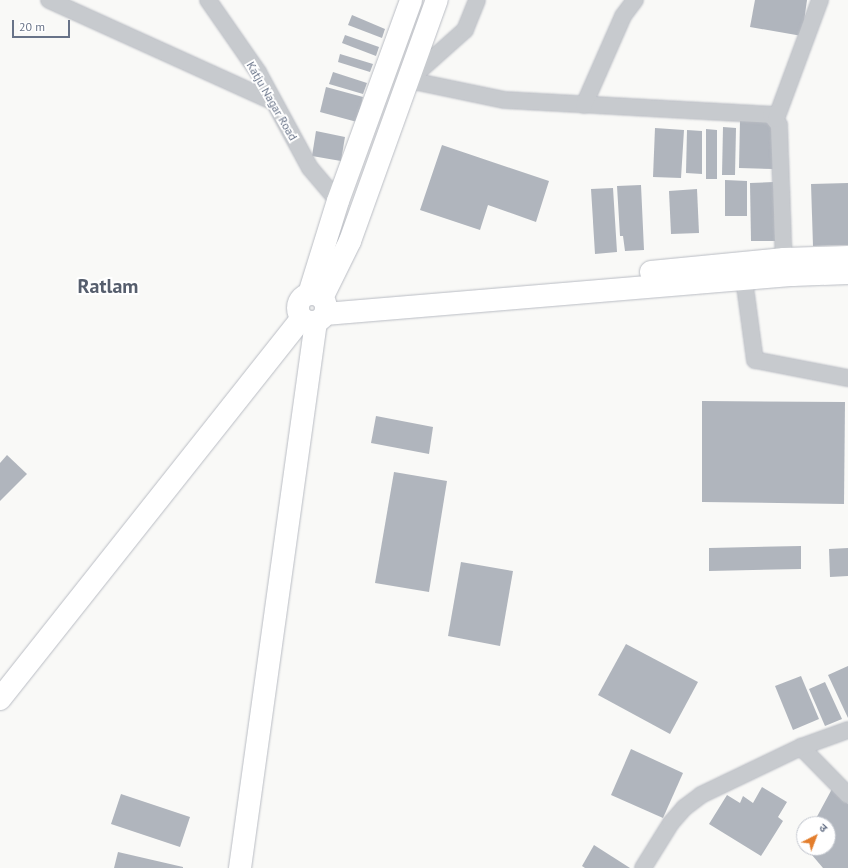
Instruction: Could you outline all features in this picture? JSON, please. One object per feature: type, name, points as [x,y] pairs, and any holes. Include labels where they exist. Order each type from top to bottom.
[{"type":"main road","points":[[240,868],[317,308],[338,201],[411,0]]},
{"type":"main road","points":[[0,699],[317,308],[350,241],[437,0]]},
{"type":"main road","points":[[317,308],[784,268],[848,257]]},
{"type":"main road","points":[[317,308],[744,279],[784,268],[848,273]]},
{"type":"street","points":[[49,0],[274,102]]},
{"type":"street","name":"Katju Nagar Road","points":[[208,0],[258,72],[310,168],[338,201]]},
{"type":"street","points":[[387,67],[402,0]]},
{"type":"street","points":[[408,80],[465,30],[477,0]]},
{"type":"street","points":[[584,104],[623,16],[635,0]]},
{"type":"street","points":[[776,119],[820,0]]},
{"type":"street","points":[[408,80],[505,100],[771,115],[776,119],[779,125],[784,268]]},
{"type":"street","points":[[744,279],[755,360],[848,378]]},
{"type":"street","points":[[643,868],[671,823],[684,808],[701,795],[801,747],[848,730]]},
{"type":"street","points":[[801,747],[848,795]]},
{"type":"building","points":[[755,0],[807,0],[802,36],[750,27]]},
{"type":"building","points":[[352,15],[385,29],[382,38],[348,25]]},
{"type":"building","points":[[345,35],[379,47],[376,56],[342,43]]},
{"type":"building","points":[[340,54],[373,64],[370,72],[338,62]]},
{"type":"building","points":[[333,72],[367,83],[363,94],[329,84]]},
{"type":"building","points":[[326,87],[363,97],[357,122],[320,112]]},
{"type":"building","points":[[740,120],[773,120],[773,169],[739,168]]},
{"type":"building","points":[[723,127],[736,128],[735,175],[722,175]]},
{"type":"building","points":[[655,128],[684,130],[681,178],[653,177]]},
{"type":"building","points":[[706,129],[717,130],[717,179],[706,179]]},
{"type":"building","points":[[687,130],[702,131],[702,174],[686,173]]},
{"type":"building","points":[[316,131],[345,137],[341,161],[312,156]]},
{"type":"building","points":[[442,145],[549,181],[536,222],[488,205],[480,230],[420,210]]},
{"type":"building","points":[[725,180],[747,181],[747,216],[725,216]]},
{"type":"building","points":[[774,182],[775,241],[751,241],[750,183]]},
{"type":"building","points":[[848,183],[848,245],[813,246],[811,184]]},
{"type":"building","points":[[641,185],[644,250],[625,251],[623,236],[620,236],[617,186]]},
{"type":"building","points":[[613,188],[617,252],[595,254],[591,189]]},
{"type":"building","points":[[697,189],[699,233],[671,234],[669,191]]},
{"type":"building","points":[[702,401],[845,402],[844,504],[702,502]]},
{"type":"building","points":[[376,416],[433,427],[429,454],[371,443]]},
{"type":"building","points":[[7,455],[27,474],[0,501],[0,463]]},
{"type":"building","points":[[394,472],[447,481],[429,592],[375,583]]},
{"type":"building","points":[[801,546],[801,569],[709,571],[709,548]]},
{"type":"building","points":[[848,548],[848,576],[830,577],[829,549]]},
{"type":"building","points":[[461,562],[513,571],[500,646],[448,636]]},
{"type":"building","points":[[626,644],[698,682],[670,734],[598,695]]},
{"type":"building","points":[[848,666],[848,718],[828,675]]},
{"type":"building","points":[[801,676],[819,719],[793,730],[775,686]]},
{"type":"building","points":[[825,682],[842,719],[825,726],[809,689]]},
{"type":"building","points":[[631,749],[683,773],[663,818],[611,795]]},
{"type":"building","points":[[762,787],[787,802],[778,817],[783,821],[761,856],[709,824],[727,795],[740,803],[743,796],[753,803]]},
{"type":"building","points":[[833,787],[848,804],[848,868],[823,868],[813,856],[836,856],[836,816],[817,816]]},
{"type":"building","points":[[121,794],[190,817],[180,847],[111,824]]},
{"type":"building","points":[[594,845],[630,868],[585,868],[582,866]]},
{"type":"building","points":[[118,852],[183,867],[183,868],[114,868]]},
{"type":"district","name":"Ratlam","points":[[108,286]]}]
